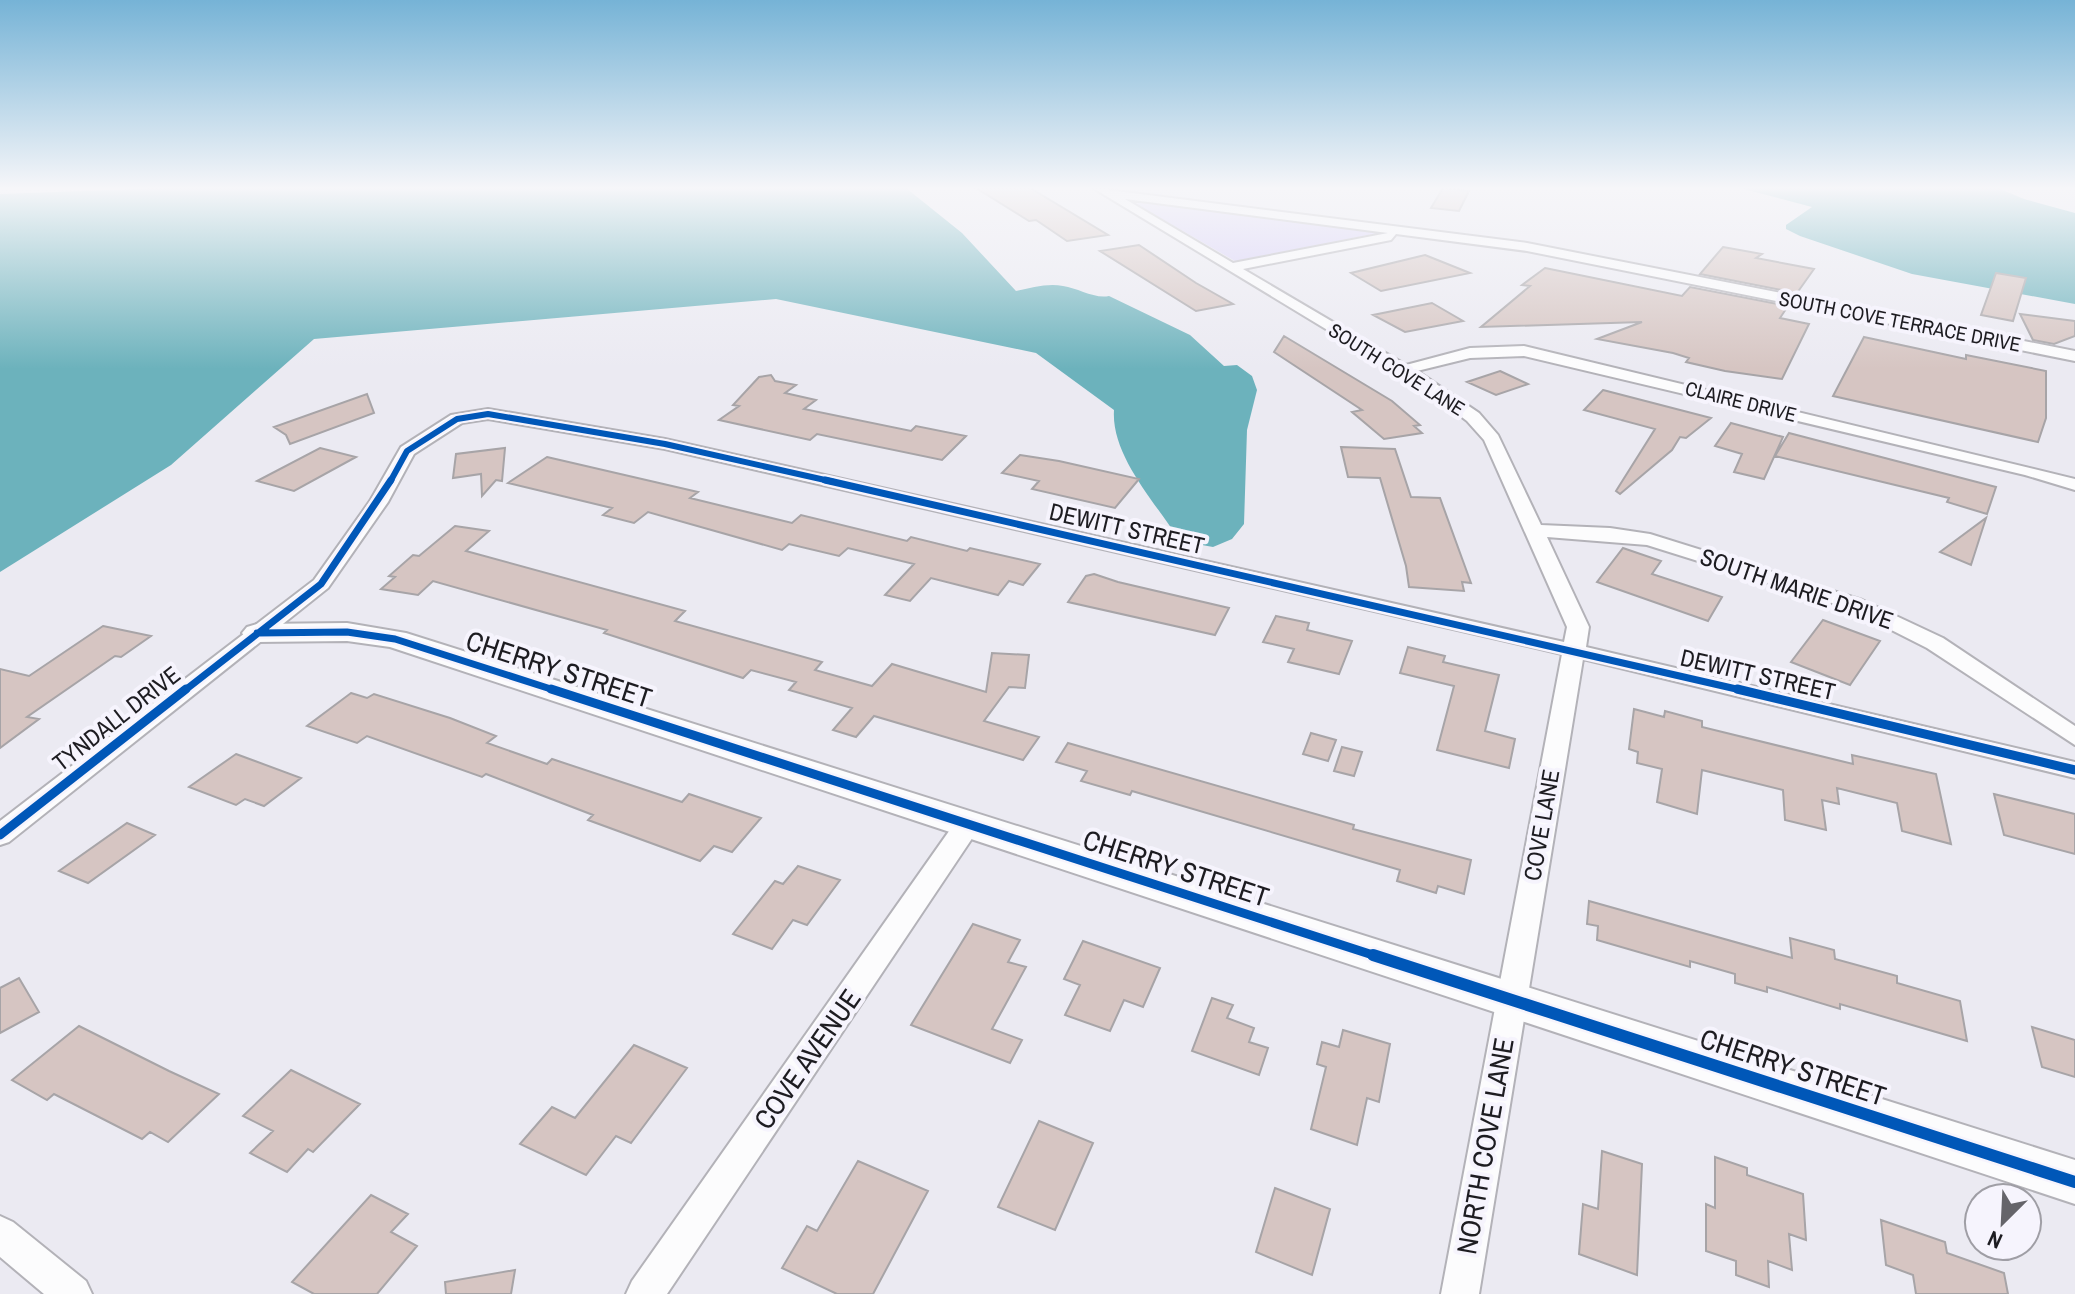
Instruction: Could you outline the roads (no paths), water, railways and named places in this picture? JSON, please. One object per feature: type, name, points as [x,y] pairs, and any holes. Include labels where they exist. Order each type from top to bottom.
[{"type":"street","name":"SOUTH COVE LANE","points":[[1201,248],[1442,393],[1483,427],[1508,469],[1578,627],[1572,650]]},
{"type":"street","points":[[1232,267],[1329,248]]},
{"type":"street","name":"SOUTH COVE TERRACE DRIVE","points":[[1533,248],[2075,356]]},
{"type":"street","name":"CLAIRE DRIVE","points":[[1404,370],[1470,353],[1524,351],[2030,471],[2075,485]]},
{"type":"street","name":"DEWITT STREET","points":[[257,633],[321,584],[379,502],[407,451],[457,419],[488,414],[665,444],[1572,650],[2075,770]]},
{"type":"street","name":"SOUTH MARIE DRIVE","points":[[1535,531],[1610,534],[1650,540],[1840,598],[1935,643],[2075,737]]},
{"type":"street","name":"CHERRY STREET","points":[[257,633],[347,632],[395,639],[2075,1182]]},
{"type":"street","name":"TYNDALL DRIVE","points":[[0,835],[257,633]]},
{"type":"street","name":"COVE LANE","points":[[1510,999],[1572,650]]},
{"type":"street","name":"COVE AVENUE","points":[[645,1294],[968,824]]},
{"type":"street","name":"NORTH COVE LANE","points":[[1460,1294],[1510,999]]},
{"type":"street","points":[[0,1234],[73,1294]]},
{"type":"water","points":[[0,248],[976,248],[1016,291],[1057,285],[1109,296],[1190,335],[1224,366],[1237,365],[1252,376],[1257,390],[1247,430],[1244,524],[1232,539],[1213,547],[1180,541],[1127,462],[1115,427],[1114,410],[1036,353],[776,299],[314,339],[171,465],[0,572]]},
{"type":"water","points":[[1837,248],[2075,248],[2075,304],[1912,274]]}]
